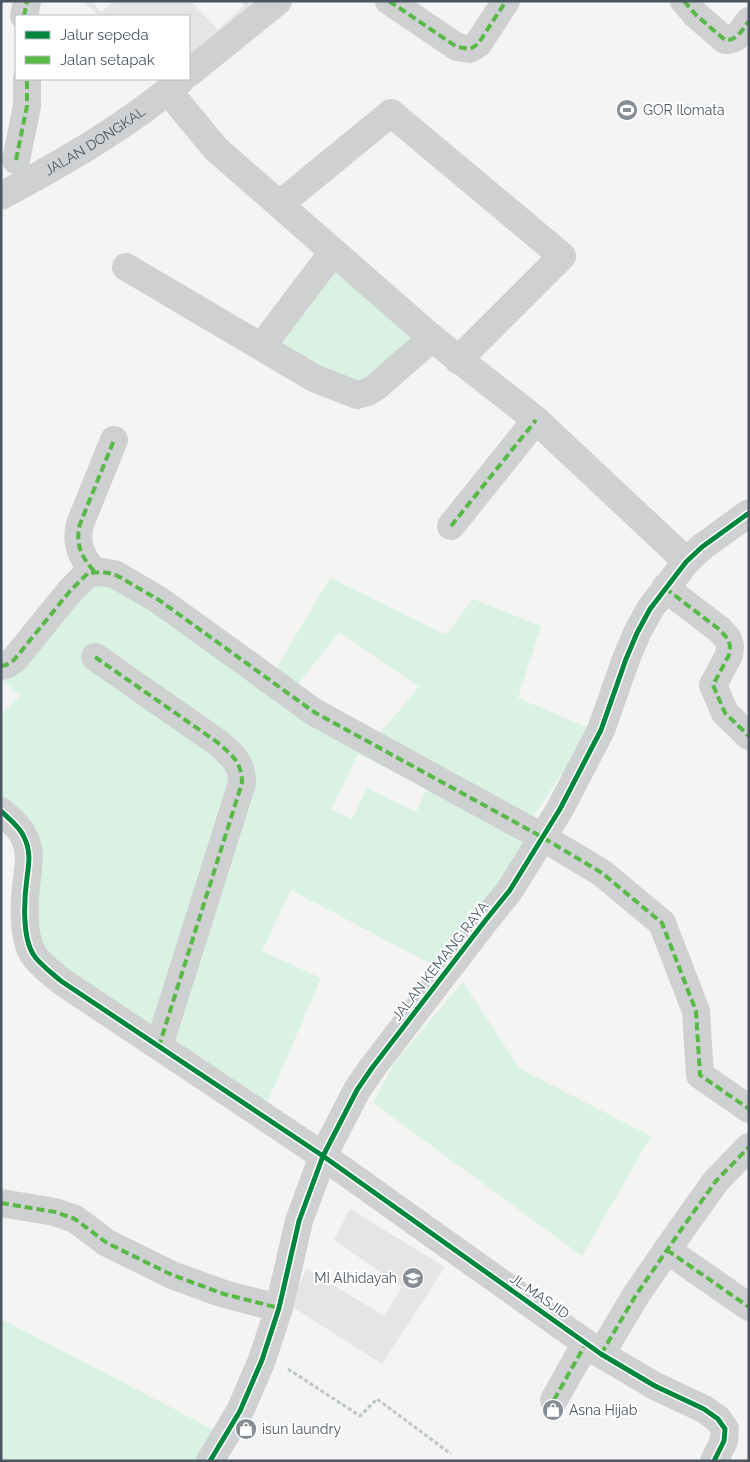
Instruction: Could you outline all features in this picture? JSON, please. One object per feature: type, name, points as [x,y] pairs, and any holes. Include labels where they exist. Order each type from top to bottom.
[{"type":"street","points":[[24,15],[27,1]]},
{"type":"street","points":[[190,72],[278,1]]},
{"type":"street","points":[[389,1],[457,47],[470,49],[478,44],[506,1]]},
{"type":"street","points":[[684,1],[696,15],[725,40],[730,40],[738,35],[749,21]]},
{"type":"street","points":[[1,22],[15,25]]},
{"type":"street","points":[[16,160],[27,106],[27,80]]},
{"type":"street","points":[[175,85],[216,149],[432,338],[536,420],[682,558]]},
{"type":"street","name":"JALAN DONGKAL","points":[[1,196],[72,158],[103,138],[175,85]]},
{"type":"street","points":[[280,204],[391,113],[562,256],[458,360]]},
{"type":"street","points":[[262,346],[333,252]]},
{"type":"street","points":[[126,267],[314,378],[357,395],[368,392],[376,387],[432,338]]},
{"type":"street","points":[[451,526],[536,420]]},
{"type":"street","points":[[94,571],[85,561],[79,547],[77,535],[114,440]]},
{"type":"street","name":"JALAN KEMANG RAYA","points":[[210,1461],[240,1411],[264,1354],[279,1308],[299,1221],[323,1156],[357,1090],[485,920],[506,896],[560,809],[601,730],[637,634],[650,608],[686,562],[702,547],[744,522]]},
{"type":"street","points":[[1,666],[14,660],[70,591],[88,573],[94,571],[114,574],[159,600],[314,712],[542,837],[602,873],[662,923],[696,1012],[700,1076],[749,1109]]},
{"type":"street","points":[[665,588],[720,630],[728,639],[730,646],[729,654],[713,685],[725,713],[749,736]]},
{"type":"street","points":[[95,658],[217,742],[233,756],[242,771],[242,783],[159,1046]]},
{"type":"street","name":"JL.MASJID","points":[[1,811],[23,835],[29,850],[26,938],[33,954],[61,981],[323,1156],[593,1348],[655,1386],[704,1409],[718,1419],[725,1429],[724,1441],[716,1458]]},
{"type":"street","points":[[554,1400],[636,1295],[716,1181],[749,1147]]},
{"type":"street","points":[[1,1202],[55,1212],[75,1219],[107,1243],[172,1275],[224,1294],[279,1308]]},
{"type":"street","points":[[667,1250],[749,1307]]},
{"type":"path","points":[[264,1354],[360,1416],[377,1399],[451,1454]]},
{"type":"shaded area","points":[[83,1],[92,1],[101,12],[115,1],[191,1],[218,30],[244,5],[242,1],[248,1],[252,5],[190,60],[190,15],[98,15]]},
{"type":"shaded area","name":"MI Alhidayah","points":[[350,1209],[445,1267],[382,1364],[288,1304],[307,1269],[384,1316],[402,1287],[334,1240]]},
{"type":"green space","points":[[333,252],[432,338],[376,387],[262,346]]},
{"type":"green space","points":[[88,573],[542,837],[446,972],[291,890],[262,951],[321,978],[262,1115],[44,966],[27,880],[1,811],[1,715],[20,696],[1,678]],"holes":[[[358,754],[427,788],[416,812],[367,788],[352,819],[331,809]]]},
{"type":"green space","points":[[330,578],[446,635],[473,599],[541,626],[518,698],[592,729],[531,820],[375,739],[419,687],[339,632],[298,684],[276,669]]},
{"type":"green space","points":[[463,982],[520,1069],[651,1136],[582,1256],[373,1103],[395,1062]]},
{"type":"green space","points":[[1,1319],[226,1436],[210,1461],[1,1461]]},
{"type":"marked path","points":[[24,15],[27,1]]},
{"type":"marked path","points":[[389,1],[457,47],[470,49],[478,44],[506,1]]},
{"type":"marked path","points":[[684,1],[696,15],[725,40],[736,37],[749,21]]},
{"type":"marked path","points":[[16,160],[27,106],[27,80]]},
{"type":"marked path","points":[[451,526],[536,420]]},
{"type":"marked path","points":[[94,571],[80,549],[78,537],[80,524],[114,440]]},
{"type":"marked path","points":[[1,666],[14,660],[70,591],[88,573],[102,572],[114,574],[159,600],[314,712],[542,837],[602,873],[662,923],[696,1011],[700,1075],[749,1109]]},
{"type":"marked path","points":[[665,588],[720,630],[728,639],[730,646],[729,655],[713,685],[725,713],[749,736]]},
{"type":"marked path","points":[[95,657],[217,742],[235,759],[242,776],[242,783],[159,1046]]},
{"type":"marked path","points":[[601,1354],[636,1295],[683,1227],[716,1181],[749,1147]]},
{"type":"marked path","points":[[1,1203],[55,1212],[75,1219],[107,1243],[172,1275],[224,1294],[279,1308]]},
{"type":"marked path","points":[[667,1250],[749,1307]]},
{"type":"marked path","points":[[554,1400],[586,1343]]},
{"type":"cycle path","points":[[210,1461],[240,1411],[262,1360],[279,1308],[299,1221],[323,1156],[357,1090],[510,890],[560,809],[601,730],[626,659],[650,609],[686,562],[702,547],[749,513]]},
{"type":"cycle path","points":[[1,811],[20,830],[28,847],[29,862],[25,896],[25,928],[33,954],[46,968],[61,981],[323,1156],[601,1354],[655,1386],[704,1409],[718,1419],[725,1429],[724,1441],[714,1461]]},
{"type":"place","name":"GOR Ilomata","points":[[627,110]]},
{"type":"place","name":"MI Alhidayah","points":[[413,1278]]},
{"type":"place","name":"Asna Hijab","points":[[553,1410]]},
{"type":"place","name":"isun laundry","points":[[246,1429]]}]
